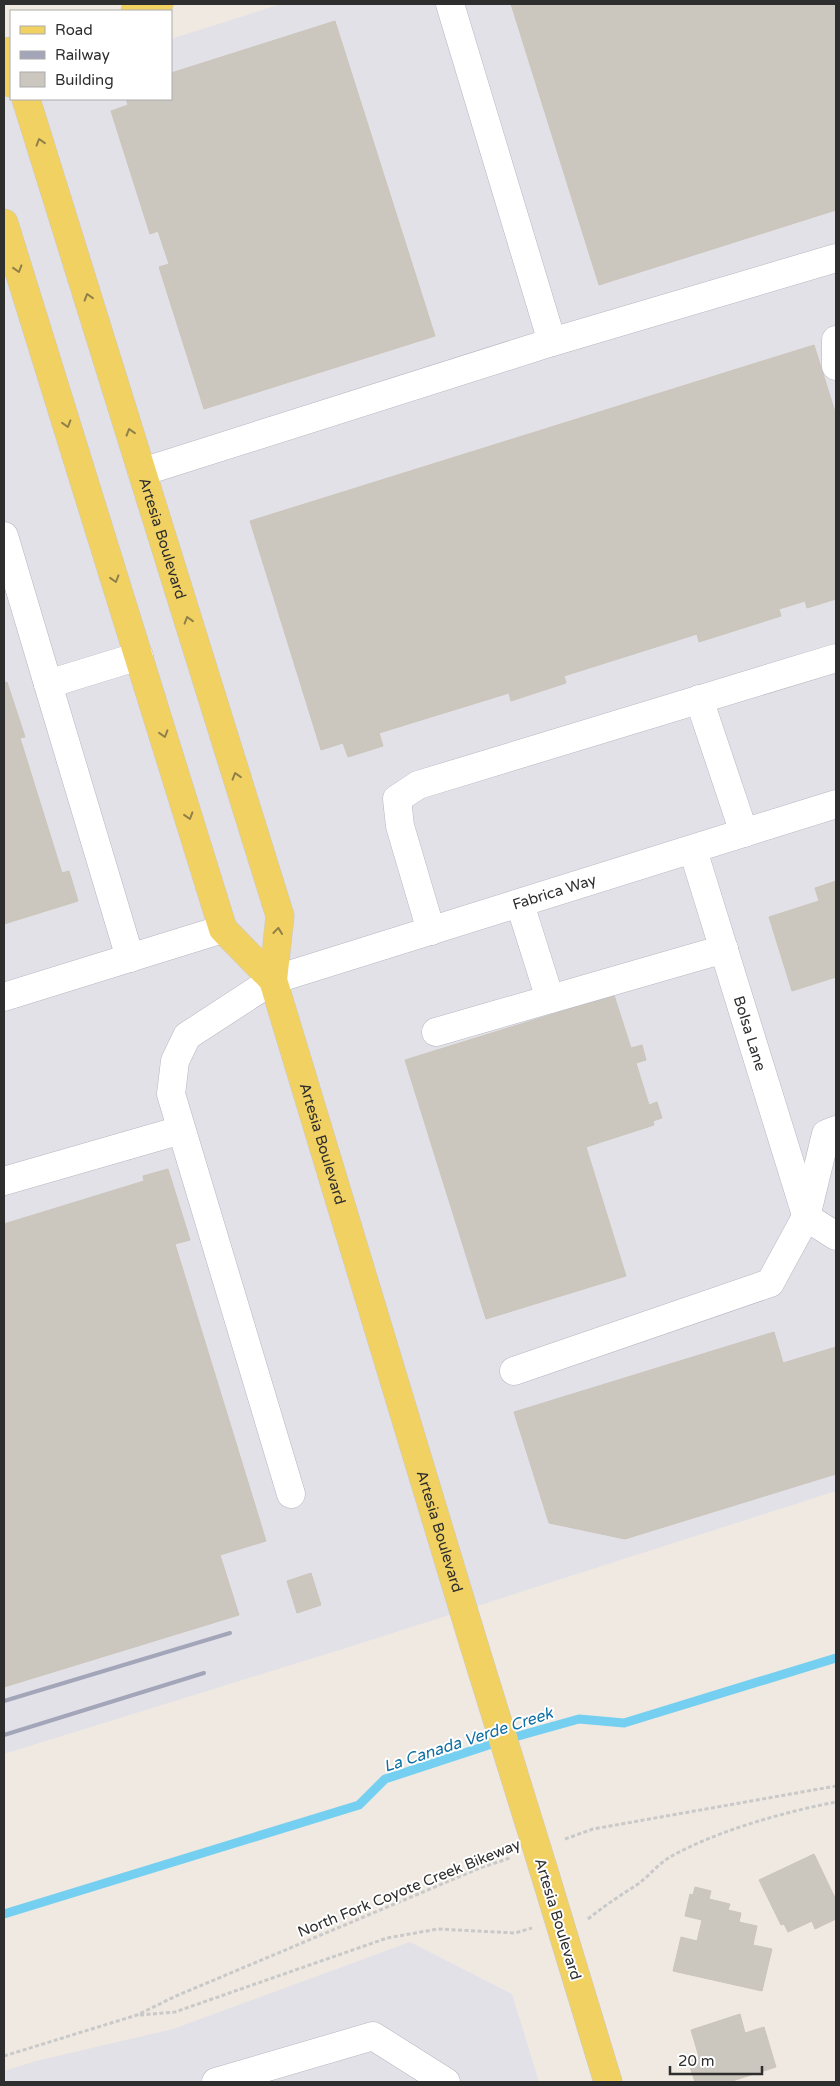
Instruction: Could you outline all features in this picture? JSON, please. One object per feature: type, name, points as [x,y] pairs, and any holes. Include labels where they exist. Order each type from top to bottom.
[{"type":"main road","points":[[138,10],[159,4]]},
{"type":"main road","name":"Artesia Boulevard","points":[[26,100],[280,916],[273,980],[608,2082]]},
{"type":"main road","name":"Artesia Boulevard","points":[[4,223],[223,929],[273,980]]},
{"type":"street","points":[[450,4],[552,342]]},
{"type":"street","points":[[142,472],[552,342],[836,258]]},
{"type":"street","points":[[836,340],[836,366]]},
{"type":"street","points":[[4,536],[130,958]]},
{"type":"street","points":[[48,684],[139,656]]},
{"type":"street","points":[[431,931],[400,826],[397,799],[418,785],[836,658]]},
{"type":"street","points":[[699,700],[744,833]]},
{"type":"street","name":"Fabrica Way","points":[[291,1494],[180,1130],[171,1094],[175,1061],[187,1036],[273,980],[836,804]]},
{"type":"street","name":"Bolsa Lane","points":[[693,850],[806,1217]]},
{"type":"street","points":[[520,904],[550,999]]},
{"type":"street","points":[[4,997],[223,929]]},
{"type":"street","points":[[436,1032],[724,948]]},
{"type":"street","points":[[4,1181],[180,1130]]},
{"type":"street","points":[[514,1371],[770,1283],[806,1217],[826,1134],[836,1130]]},
{"type":"street","points":[[806,1217],[836,1236]]},
{"type":"street","points":[[216,2082],[373,2036],[446,2082]]},
{"type":"path","points":[[558,1841],[593,1829],[836,1786]]},
{"type":"path","points":[[137,2015],[175,2012],[388,1938],[438,1929],[515,1933],[562,1929],[639,1883],[669,1858],[710,1839],[770,1818],[836,1802]]},
{"type":"path","name":"North Fork Coyote Creek Bikeway","points":[[4,2056],[137,2015],[176,1996],[480,1868],[515,1856]]},
{"type":"shaded area","points":[[281,4],[836,4],[836,1491],[349,1647],[4,1754],[4,92],[10,89],[10,100],[172,100],[172,39]]},
{"type":"shaded area","points":[[410,1942],[512,1994],[539,2082],[4,2082],[4,2071],[36,2061],[173,2029]]},
{"type":"building","points":[[511,4],[836,4],[836,210],[599,285]]},
{"type":"building","points":[[335,21],[435,336],[204,409],[159,267],[169,264],[158,231],[150,234],[111,111],[128,105],[126,100],[172,100],[172,73]]},
{"type":"building","points":[[814,345],[836,415],[836,599],[807,608],[805,601],[779,609],[781,616],[699,642],[697,634],[564,676],[566,683],[511,701],[509,693],[379,733],[383,746],[348,757],[343,743],[321,750],[250,521]]},
{"type":"building","points":[[7,682],[25,737],[20,738],[62,873],[69,871],[78,901],[4,924],[4,683]]},
{"type":"building","points":[[836,881],[836,977],[792,991],[769,917],[819,901],[815,888]]},
{"type":"building","points":[[614,995],[631,1048],[642,1045],[646,1060],[636,1063],[649,1105],[657,1102],[662,1118],[653,1121],[654,1125],[586,1147],[626,1276],[486,1319],[405,1060]]},
{"type":"building","points":[[168,1169],[190,1240],[175,1244],[266,1541],[220,1555],[239,1615],[4,1687],[4,1224],[144,1181],[143,1176]]},
{"type":"building","points":[[774,1332],[783,1363],[836,1347],[836,1474],[625,1539],[549,1523],[514,1412]]},
{"type":"building","points":[[311,1573],[321,1605],[297,1613],[287,1581]]},
{"type":"building","points":[[814,1854],[836,1900],[836,1919],[815,1929],[812,1921],[788,1932],[784,1924],[781,1925],[759,1880]]},
{"type":"building","points":[[695,1887],[711,1891],[709,1899],[730,1904],[728,1910],[741,1913],[739,1922],[757,1926],[753,1945],[772,1949],[762,1991],[673,1971],[681,1937],[697,1941],[702,1920],[685,1916],[690,1894],[693,1895]]},
{"type":"building","points":[[740,2014],[745,2033],[764,2027],[776,2067],[729,2082],[695,2082],[688,2061],[699,2057],[691,2030]]},
{"type":"waterway","name":"La Canada Verde Creek","points":[[4,1914],[359,1805],[385,1779],[504,1740],[579,1719],[624,1723],[836,1658]]},
{"type":"railway","points":[[4,1701],[230,1633]]},
{"type":"railway","points":[[4,1735],[204,1673]]}]
